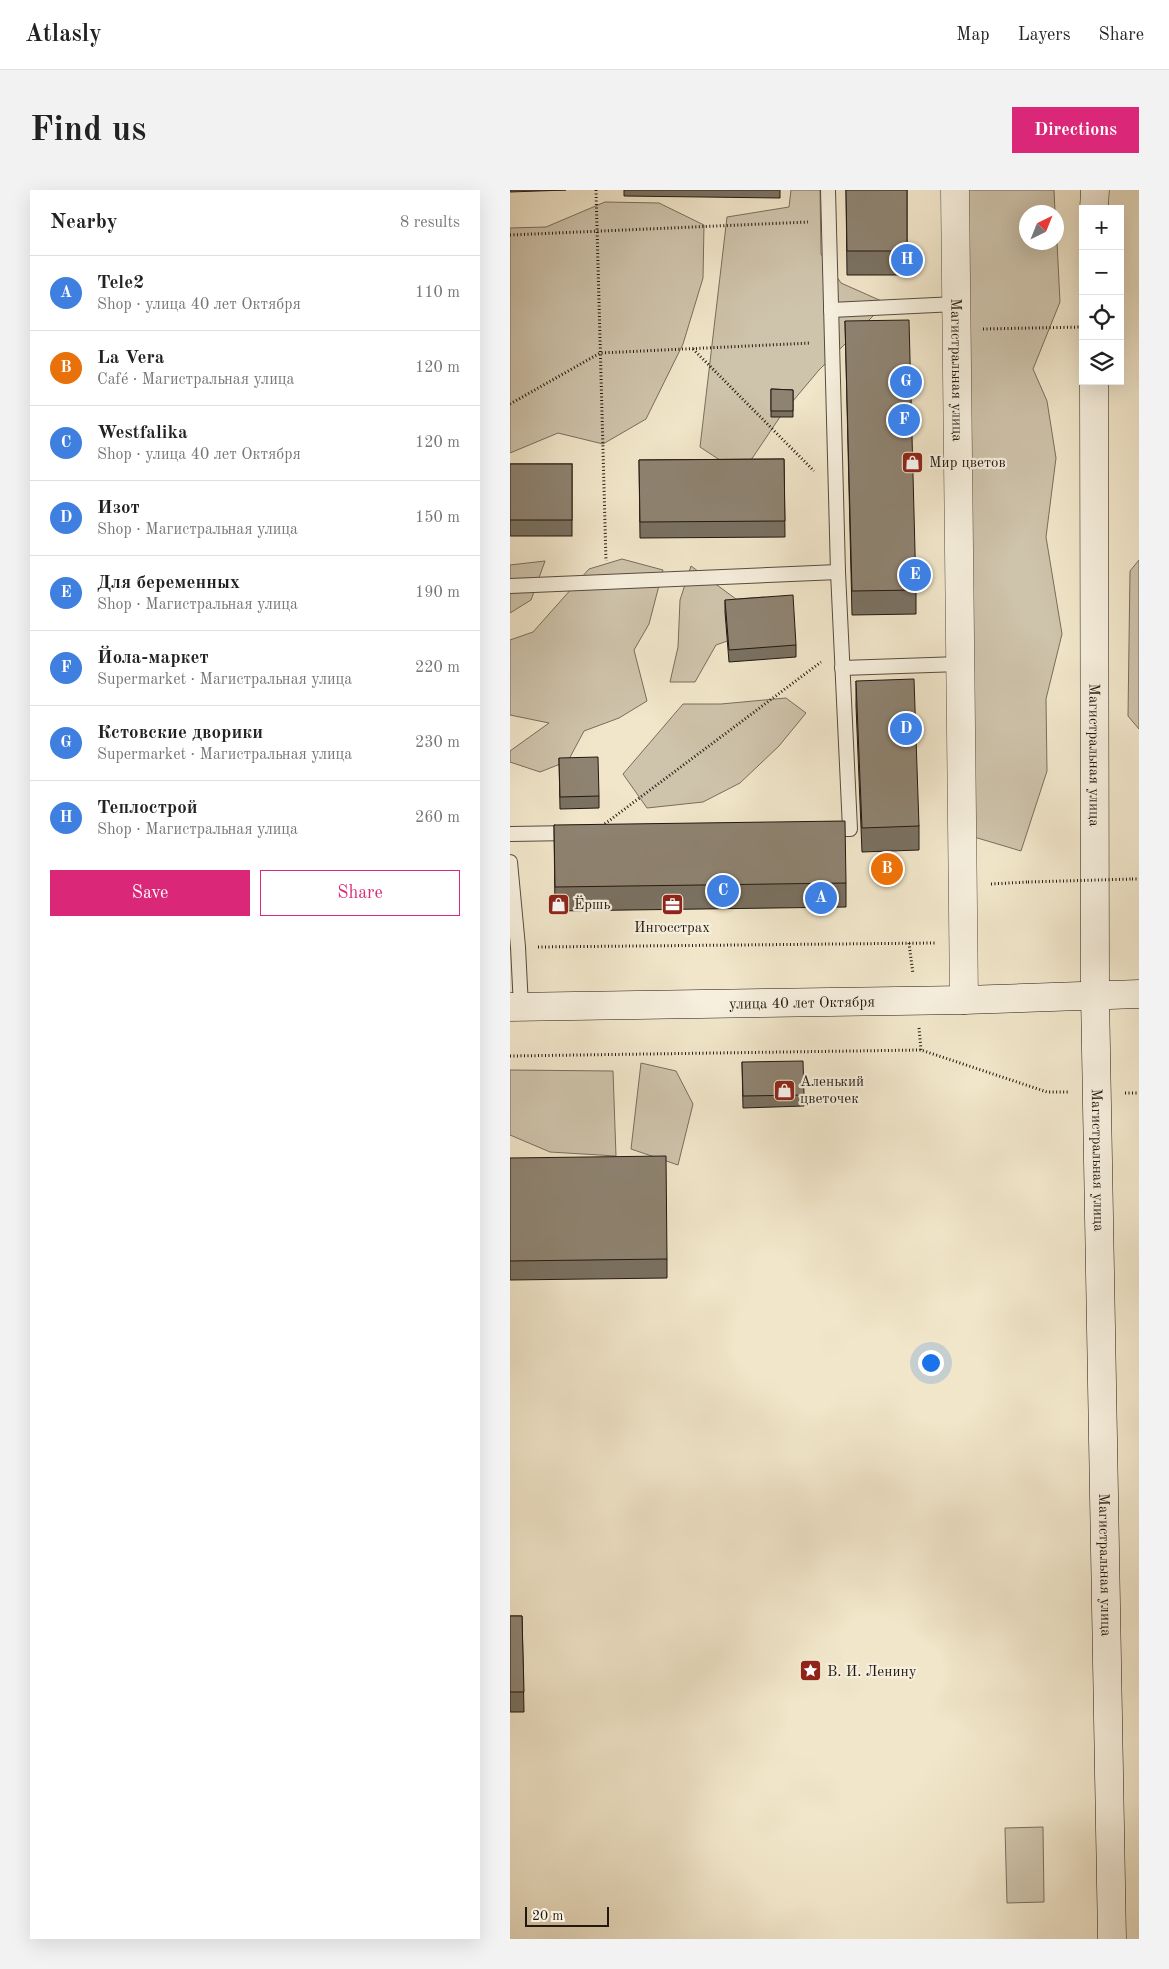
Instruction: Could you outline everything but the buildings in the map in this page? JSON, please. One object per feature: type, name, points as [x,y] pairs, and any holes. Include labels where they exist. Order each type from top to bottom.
[{"type":"main road","name":"Магистральная улица","points":[[955,190],[964,1000]]},
{"type":"main road","points":[[1094,205],[1095,190]]},
{"type":"main road","name":"Магистральная улица","points":[[1094,385],[1095,994],[1112,1939]]},
{"type":"main road","name":"улица 40 лет Октября","points":[[515,1007],[964,1000],[1095,994],[1139,994]]},
{"type":"lane","points":[[810,830],[850,829],[835,492],[828,190]]},
{"type":"lane","points":[[831,310],[956,317]]},
{"type":"lane","points":[[510,586],[838,572]]},
{"type":"lane","points":[[842,668],[960,664]]},
{"type":"lane","points":[[510,834],[593,832]]},
{"type":"lane","points":[[510,862],[518,948],[515,1007]]},
{"type":"path","points":[[596,190],[606,582]]},
{"type":"path","points":[[510,235],[597,233],[829,221]]},
{"type":"path","points":[[956,317],[1079,328]]},
{"type":"path","points":[[510,404],[600,353],[832,342]]},
{"type":"path","points":[[692,349],[835,492]]},
{"type":"path","points":[[593,832],[841,647]]},
{"type":"path","points":[[986,884],[1139,879]]},
{"type":"path","points":[[518,948],[963,942]]},
{"type":"path","points":[[510,1056],[921,1050],[1047,1092],[1139,1094]]},
{"type":"shaded area","points":[[791,190],[820,190],[821,254],[841,283],[886,303],[819,370],[782,414],[751,460],[732,468],[700,447],[727,217],[789,207]]},
{"type":"shaded area","points":[[967,190],[1054,190],[1055,205],[1019,205],[1019,250],[1057,250],[1060,302],[1033,369],[1047,401],[1056,458],[1046,537],[1062,634],[1046,699],[1047,771],[1021,851],[974,837]]},
{"type":"shaded area","points":[[605,202],[659,203],[704,225],[703,278],[683,344],[646,419],[603,444],[558,433],[510,453],[510,228],[546,227]]},
{"type":"shaded area","points":[[622,559],[663,570],[649,624],[634,650],[647,701],[619,718],[584,731],[568,761],[540,772],[510,762],[510,751],[549,723],[510,715],[510,640],[533,632],[589,569]]},
{"type":"shaded area","points":[[1139,560],[1139,729],[1128,716],[1130,571]]},
{"type":"shaded area","points":[[545,561],[531,600],[510,613],[510,565]]},
{"type":"shaded area","points":[[691,566],[736,599],[765,597],[790,619],[716,645],[695,682],[670,682],[678,647],[680,600]]},
{"type":"shaded area","points":[[786,698],[806,713],[779,746],[740,783],[703,802],[647,808],[623,774],[683,704],[721,704]]},
{"type":"shaded area","points":[[641,1063],[676,1071],[693,1104],[678,1165],[631,1149]]},
{"type":"shaded area","points":[[510,1070],[613,1071],[616,1156],[550,1152],[510,1135]]},
{"type":"shaded area","points":[[1043,1827],[1044,1902],[1007,1903],[1005,1828]]},
{"type":"place","name":"Теплострой","points":[[907,260]]},
{"type":"place","name":"Кстовские дворики","points":[[906,382]]},
{"type":"place","name":"Йола-маркет","points":[[904,420]]},
{"type":"place","name":"Мир цветов","points":[[913,462]]},
{"type":"place","name":"Для беременных","points":[[915,575]]},
{"type":"place","name":"Изот","points":[[906,729]]},
{"type":"place","name":"La Vera","points":[[887,869]]},
{"type":"place","name":"Westfalika","points":[[723,891]]},
{"type":"place","name":"Tele2","points":[[821,898]]},
{"type":"place","name":"Ёршь","points":[[558,904]]},
{"type":"place","name":"Ингосстрах","points":[[672,904]]},
{"type":"place","name":"Аленький цветочек","points":[[784,1090]]},
{"type":"place","name":"В. И. Ленину","points":[[811,1671]]}]
